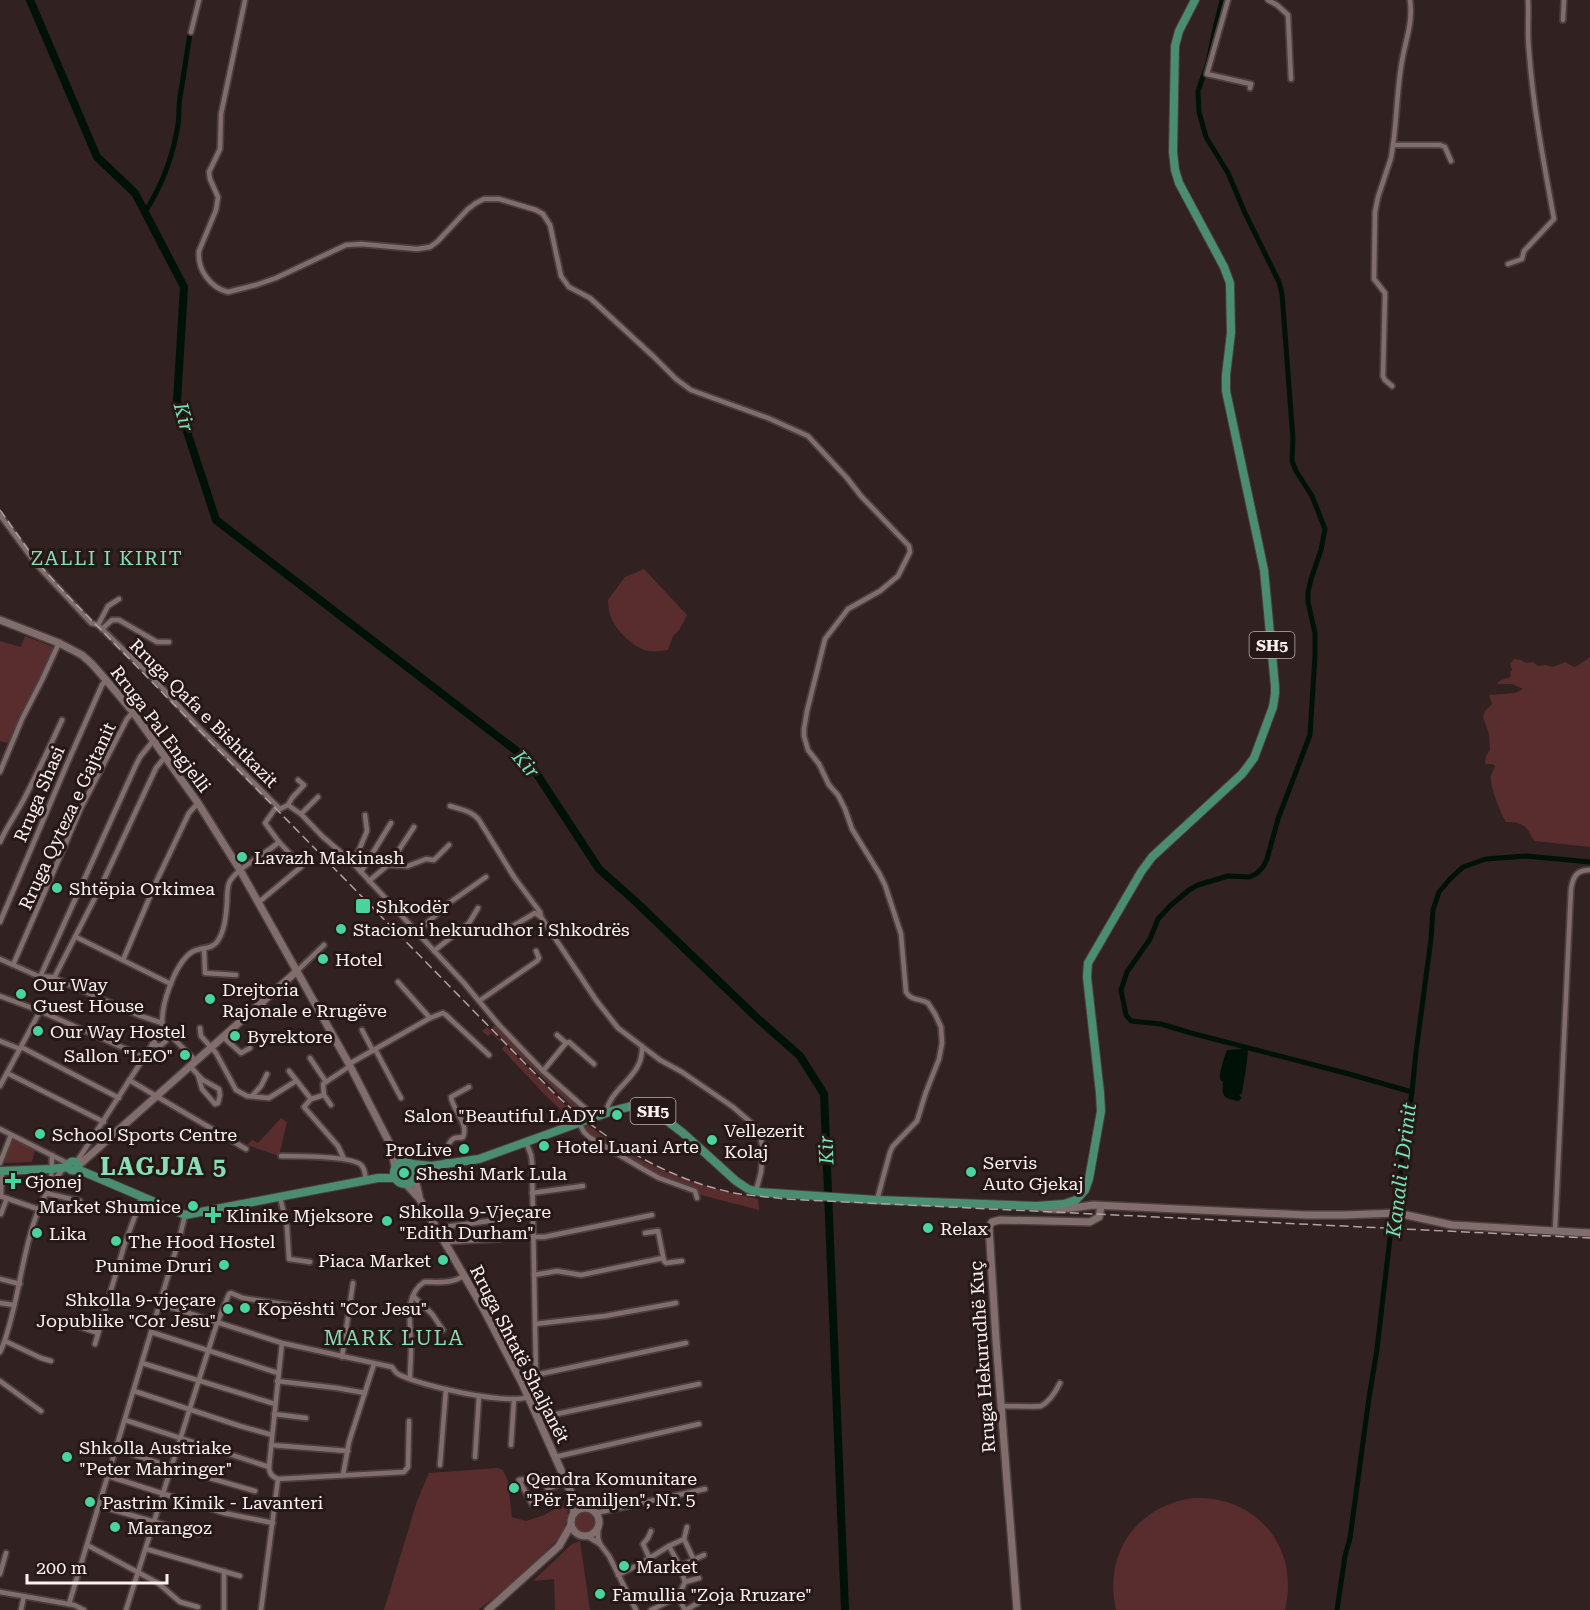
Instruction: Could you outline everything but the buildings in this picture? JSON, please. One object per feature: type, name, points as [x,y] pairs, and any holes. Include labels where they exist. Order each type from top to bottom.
[{"type":"main road","name":"SH5","points":[[406,1184],[411,1183],[420,1170],[432,1166],[479,1159],[606,1113],[640,1106],[653,1110],[683,1133],[736,1181],[758,1192],[877,1200],[1036,1206],[1064,1204],[1082,1194],[1089,1179],[1101,1104],[1087,977],[1088,963],[1152,856],[1251,764],[1275,700],[1274,664],[1264,570],[1226,391],[1232,333],[1232,288],[1224,267],[1179,183],[1175,170],[1173,152],[1175,46],[1179,30],[1195,0]]},
{"type":"main road","name":"Rruga Pal Engjelli","points":[[0,620],[59,643],[82,655],[133,712],[198,803],[240,870],[350,1065],[391,1146]]},
{"type":"main road","points":[[1,1168],[51,1169],[72,1166],[193,1064],[297,970]]},
{"type":"main road","points":[[391,1146],[409,1163],[416,1176]]},
{"type":"main road","points":[[391,1146],[395,1178],[400,1183],[406,1184]]},
{"type":"main road","points":[[378,1178],[400,1163],[409,1163]]},
{"type":"main road","name":"SH5","points":[[409,1163],[432,1166]]},
{"type":"main road","points":[[72,1166],[185,1215],[366,1180],[395,1178]]},
{"type":"main road","name":"Rruga Shtatë Shaljanët","points":[[416,1176],[419,1198]]},
{"type":"main road","name":"Rruga Shtatë Shaljanët","points":[[406,1184],[419,1198],[465,1275],[522,1383],[573,1497],[574,1513]]},
{"type":"main road","points":[[1036,1206],[1058,1210],[1101,1206],[1306,1215],[1397,1213],[1452,1225],[1590,1233]]},
{"type":"main road","name":"Rruga Hekurudhë Kuç","points":[[1017,1610],[989,1227],[992,1222],[1000,1220],[1086,1223],[1099,1217],[1101,1206]]},
{"type":"main road","name":"Rruga Shtatë Shaljanët","points":[[573,1497],[585,1508]]},
{"type":"main road","points":[[488,1610],[562,1542],[571,1525],[574,1513],[585,1508],[596,1513],[599,1518],[598,1528],[592,1535],[562,1542]]},
{"type":"main road","points":[[571,1525],[577,1534],[585,1536]]},
{"type":"street","points":[[191,33],[199,0]]},
{"type":"street","points":[[245,0],[221,114],[220,148],[209,172],[218,196],[216,210],[198,257],[206,278],[212,284],[228,292],[256,285],[350,244],[417,249],[430,247],[468,209],[484,199],[499,199],[536,210],[543,214],[550,225],[561,276],[569,287],[590,298],[676,379],[692,390],[768,418],[808,436],[909,546],[909,556],[898,576],[880,591],[848,609],[825,639],[804,729],[808,750],[819,764],[829,785],[838,795],[852,829],[885,885],[901,934],[906,992],[909,997],[928,1003],[938,1019],[942,1035],[939,1059],[917,1121],[893,1146],[877,1200]]},
{"type":"street","points":[[1228,0],[1207,74],[1251,84],[1250,88]]},
{"type":"street","points":[[1268,0],[1288,15],[1291,78]]},
{"type":"street","points":[[1392,386],[1383,376],[1385,293],[1375,282],[1374,275],[1375,212],[1391,158],[1402,60],[1410,27],[1410,0]]},
{"type":"street","points":[[1508,264],[1522,259],[1524,251],[1554,219],[1541,148],[1529,54],[1528,0]]},
{"type":"street","points":[[1563,20],[1564,0]]},
{"type":"street","points":[[1393,145],[1440,145],[1445,147],[1451,161]]},
{"type":"street","name":"Rruga Qafa e Bishtkazit","points":[[0,515],[36,564],[66,598],[150,675],[280,809],[288,805],[304,785],[298,780]]},
{"type":"street","points":[[100,627],[108,606],[119,599]]},
{"type":"street","name":"Rruga Qafa e Bishtkazit","points":[[100,627],[112,620],[119,620],[157,642],[168,642]]},
{"type":"street","points":[[0,772],[19,725],[59,643]]},
{"type":"street","name":"Rruga Shasi","points":[[0,922],[67,764],[106,680]]},
{"type":"street","name":"Rruga Qyteza e Gajtanit","points":[[13,965],[81,808],[127,719],[133,712]]},
{"type":"street","points":[[0,842],[62,720]]},
{"type":"street","points":[[40,977],[135,767],[153,741]]},
{"type":"street","points":[[54,978],[100,888],[156,768],[165,757]]},
{"type":"street","points":[[301,814],[318,797]]},
{"type":"street","points":[[123,960],[189,813],[198,803]]},
{"type":"street","name":"Rruga Qafa e Bishtkazit","points":[[288,805],[301,814],[361,872],[543,1071],[595,1117]]},
{"type":"street","points":[[277,806],[265,822],[267,828],[292,856]]},
{"type":"street","points":[[450,806],[476,816],[513,877],[540,912],[541,917],[613,1023],[660,1060],[682,1072],[733,1107],[755,1126],[762,1141],[763,1150],[758,1192]]},
{"type":"street","points":[[353,864],[367,831],[365,815]]},
{"type":"street","points":[[361,872],[391,822]]},
{"type":"street","points":[[369,881],[388,865],[414,827]]},
{"type":"street","points":[[0,1352],[5,1341],[38,1209],[45,1192],[51,1183],[72,1166],[104,1122],[152,1044],[163,1025],[166,998],[183,960],[195,951],[215,945],[224,921],[229,883],[234,875],[279,842]]},
{"type":"street","points":[[388,865],[408,866],[426,859],[434,860],[449,845]]},
{"type":"street","points":[[259,902],[301,867]]},
{"type":"street","points":[[1555,1231],[1572,880],[1579,871],[1590,870]]},
{"type":"street","points":[[417,932],[449,903],[486,877]]},
{"type":"street","points":[[434,951],[469,923],[478,908]]},
{"type":"street","points":[[513,926],[535,913],[541,917]]},
{"type":"street","points":[[76,937],[171,984]]},
{"type":"street","points":[[297,970],[324,945]]},
{"type":"street","points":[[204,948],[205,973],[236,975]]},
{"type":"street","points":[[480,1001],[537,961],[539,958],[536,951]]},
{"type":"street","points":[[0,959],[40,977],[54,978],[163,1025],[193,1064],[202,1089],[215,1104],[218,1103],[219,1089],[198,1075]]},
{"type":"street","points":[[398,982],[430,1018]]},
{"type":"street","points":[[0,996],[144,1057]]},
{"type":"street","points":[[261,1003],[274,1015],[282,1013],[285,1009]]},
{"type":"street","points":[[0,1085],[40,1011]]},
{"type":"street","points":[[331,1105],[324,1095],[323,1084],[374,1050],[440,1014],[446,1015],[489,1055]]},
{"type":"street","points":[[200,1029],[201,1036],[220,1059],[236,1090],[242,1094],[268,1098],[296,1081]]},
{"type":"street","points":[[362,1030],[401,1098]]},
{"type":"street","points":[[557,1035],[566,1043],[569,1042],[594,1064]]},
{"type":"street","points":[[223,1036],[240,1053],[250,1048]]},
{"type":"street","points":[[0,1041],[20,1048],[118,1098]]},
{"type":"street","points":[[152,1044],[160,1046],[166,1041]]},
{"type":"street","points":[[543,1071],[566,1043]]},
{"type":"street","points":[[606,1113],[609,1103],[639,1066],[643,1052],[642,1046]]},
{"type":"street","points":[[310,1058],[326,1082]]},
{"type":"street","points":[[289,1071],[311,1099]]},
{"type":"street","points":[[7,1074],[104,1122]]},
{"type":"street","points":[[251,1096],[261,1086],[267,1074]]},
{"type":"street","points":[[129,1080],[246,1149]]},
{"type":"street","points":[[448,1164],[448,1149],[452,1140],[463,1137],[465,1130],[451,1097],[470,1088]]},
{"type":"street","points":[[324,1095],[311,1099],[305,1105],[305,1110],[338,1146],[344,1159]]},
{"type":"street","points":[[579,1123],[584,1132],[596,1142],[659,1178],[695,1191],[697,1198]]},
{"type":"street","points":[[0,1129],[72,1166]]},
{"type":"street","points":[[11,1135],[1,1168],[0,1196],[38,1209]]},
{"type":"street","points":[[526,1142],[531,1155],[536,1376]]},
{"type":"street","points":[[51,1155],[51,1183]]},
{"type":"street","points":[[281,1156],[344,1159],[361,1164],[366,1180]]},
{"type":"street","points":[[532,1193],[583,1186]]},
{"type":"street","points":[[45,1192],[81,1201]]},
{"type":"street","points":[[95,1344],[125,1244],[142,1197]]},
{"type":"street","points":[[280,1197],[287,1227],[289,1259],[309,1262]]},
{"type":"street","points":[[1,1214],[7,1198]]},
{"type":"street","points":[[437,1228],[496,1220],[508,1212]]},
{"type":"street","points":[[69,1604],[185,1215]]},
{"type":"street","points":[[533,1237],[544,1237],[652,1215]]},
{"type":"street","points":[[645,1233],[658,1231],[666,1263],[682,1261]]},
{"type":"street","name":"Rruga Shtatë Shaljanët","points":[[445,1242],[500,1239]]},
{"type":"street","points":[[534,1275],[557,1271],[581,1275],[663,1258]]},
{"type":"street","points":[[410,1378],[412,1347],[409,1315],[415,1291],[424,1282],[452,1282],[465,1275]]},
{"type":"street","points":[[0,1279],[20,1284]]},
{"type":"street","points":[[342,1357],[353,1283]]},
{"type":"street","points":[[126,1610],[226,1299],[231,1293],[243,1298],[309,1308]]},
{"type":"street","points":[[413,1296],[432,1314],[443,1330]]},
{"type":"street","points":[[86,1299],[107,1305]]},
{"type":"street","points":[[0,1303],[14,1305]]},
{"type":"street","points":[[535,1324],[605,1316],[676,1303]]},
{"type":"street","points":[[160,1304],[282,1343],[392,1367],[396,1373],[446,1389],[479,1396],[520,1400],[528,1397]]},
{"type":"street","points":[[74,1325],[98,1333]]},
{"type":"street","points":[[151,1332],[278,1373]]},
{"type":"street","points":[[5,1341],[51,1361]]},
{"type":"street","points":[[282,1343],[269,1467],[270,1473],[278,1479],[404,1472],[407,1470],[409,1421]]},
{"type":"street","points":[[522,1383],[540,1374],[686,1343]]},
{"type":"street","points":[[142,1363],[275,1404]]},
{"type":"street","points":[[343,1475],[374,1364]]},
{"type":"street","points":[[0,1381],[41,1411]]},
{"type":"street","points":[[277,1381],[365,1393]]},
{"type":"street","points":[[1001,1406],[1039,1406],[1048,1400],[1060,1383]]},
{"type":"street","points":[[538,1418],[699,1384]]},
{"type":"street","points":[[440,1465],[446,1389]]},
{"type":"street","points":[[134,1391],[272,1435]]},
{"type":"street","points":[[476,1457],[479,1396]]},
{"type":"street","points":[[511,1445],[514,1399]]},
{"type":"street","points":[[274,1414],[306,1418]]},
{"type":"street","points":[[125,1420],[269,1467]]},
{"type":"street","points":[[555,1457],[699,1424]]},
{"type":"street","points":[[271,1445],[348,1451]]},
{"type":"street","points":[[116,1449],[255,1491]]},
{"type":"street","points":[[108,1476],[224,1513],[273,1523]]},
{"type":"street","points":[[542,1477],[548,1489],[551,1495],[532,1504],[519,1480],[542,1477]]},
{"type":"street","points":[[261,1610],[278,1479]]},
{"type":"street","points":[[548,1489],[566,1481]]},
{"type":"street","points":[[596,1513],[705,1489]]},
{"type":"street","points":[[99,1506],[198,1534]]},
{"type":"street","points":[[687,1527],[684,1539],[694,1560]]},
{"type":"street","points":[[598,1528],[600,1544],[609,1556],[636,1610]]},
{"type":"street","points":[[649,1557],[643,1544],[651,1531]]},
{"type":"street","points":[[585,1536],[600,1544]]},
{"type":"street","points":[[618,1575],[684,1539]]},
{"type":"street","points":[[87,1545],[163,1586],[180,1602],[198,1607]]},
{"type":"street","points":[[651,1610],[678,1598],[685,1582],[680,1566],[669,1546]]},
{"type":"street","points":[[146,1549],[240,1576]]},
{"type":"street","points":[[0,1574],[6,1553]]},
{"type":"street","points":[[680,1566],[704,1556]]},
{"type":"street","points":[[224,1571],[224,1610]]},
{"type":"street","points":[[685,1582],[699,1578]]},
{"type":"street","points":[[0,1592],[69,1604],[84,1610]]},
{"type":"street","points":[[21,1610],[24,1596]]},
{"type":"street","points":[[678,1598],[686,1610],[698,1603]]},
{"type":"shaded area","points":[[644,569],[687,615],[673,636],[668,650],[648,651],[637,647],[618,629],[610,615],[608,600],[625,577]]},
{"type":"shaded area","points":[[25,636],[53,647],[52,655],[7,743],[0,741],[0,641],[21,647]]},
{"type":"shaded area","points":[[1590,657],[1590,847],[1535,841],[1522,825],[1506,822],[1494,792],[1491,776],[1495,766],[1485,762],[1490,750],[1489,734],[1483,717],[1492,704],[1489,695],[1515,693],[1523,689],[1512,684],[1497,683],[1511,676],[1510,664],[1514,659],[1526,663],[1533,662],[1538,666],[1553,667],[1565,662],[1574,667]]},
{"type":"shaded area","points":[[496,1024],[587,1114],[583,1117],[492,1029]]},
{"type":"shaded area","points":[[487,1027],[501,1041],[492,1033],[488,1036],[482,1031]]},
{"type":"shaded area","points":[[505,1045],[579,1119],[574,1122],[544,1094],[502,1049]]},
{"type":"shaded area","points":[[1244,1047],[1248,1050],[1247,1061],[1242,1093],[1239,1095],[1242,1098],[1238,1101],[1224,1096],[1220,1076],[1227,1050]]},
{"type":"shaded area","points":[[281,1118],[287,1122],[279,1156],[247,1145],[252,1140],[258,1143]]},
{"type":"shaded area","points":[[588,1125],[628,1153],[668,1173],[711,1188],[758,1199],[759,1210],[697,1194],[657,1175],[588,1135],[582,1127]]},
{"type":"shaded area","points":[[12,1138],[35,1149],[32,1162],[3,1163]]},
{"type":"shaded area","points":[[498,1468],[503,1470],[508,1481],[512,1517],[526,1521],[544,1515],[568,1502],[562,1535],[515,1581],[478,1610],[384,1610],[417,1501],[429,1473]]},
{"type":"shaded area","points":[[1193,1498],[1216,1499],[1236,1506],[1254,1516],[1269,1530],[1286,1566],[1288,1587],[1285,1610],[1116,1610],[1113,1589],[1115,1570],[1128,1536],[1140,1522],[1155,1511]]},
{"type":"shaded area","points":[[584,1511],[592,1514],[595,1522],[592,1530],[584,1533],[576,1530],[573,1522],[576,1514]]},
{"type":"shaded area","points":[[580,1541],[590,1610],[555,1610],[554,1579],[533,1581],[572,1544]]},
{"type":"waterway","name":"Kir","points":[[30,0],[97,157],[135,193],[184,287],[177,401],[216,520],[527,759],[599,869],[800,1056],[824,1094],[845,1610]]},
{"type":"waterway","points":[[1222,0],[1208,63],[1198,91],[1199,112],[1206,137],[1228,173],[1279,282],[1282,294],[1293,439],[1292,461],[1312,496],[1325,529],[1308,592],[1315,633],[1310,735],[1278,819],[1263,867],[1249,877],[1228,876],[1198,885],[1170,906],[1158,919],[1150,939],[1127,972],[1121,990],[1126,1015],[1131,1021],[1161,1024],[1412,1092]]},
{"type":"waterway","points":[[145,212],[165,172],[175,141],[191,28]]},
{"type":"waterway","name":"Kanali i Drinit","points":[[1337,1610],[1350,1538],[1377,1349],[1392,1221],[1397,1202],[1412,1092],[1433,910],[1439,892],[1463,867],[1486,859],[1526,856],[1590,862]]},
{"type":"railway","points":[[0,510],[37,562],[65,593],[553,1092],[594,1127],[663,1169],[713,1188],[740,1194],[785,1199],[1590,1238]]},
{"type":"place","name":"Lavazh Makinash","points":[[242,857]]},
{"type":"place","name":"Shtëpia Orkimea","points":[[57,888]]},
{"type":"place","name":"Shkodër","points":[[363,906]]},
{"type":"place","name":"Stacioni hekurudhor i Shkodrës","points":[[341,929]]},
{"type":"place","name":"Hotel","points":[[323,959]]},
{"type":"place","name":"Our Way Guest House","points":[[21,994]]},
{"type":"place","name":"Drejtoria Rajonale e Rrugëve","points":[[210,999]]},
{"type":"place","name":"Our Way Hostel","points":[[38,1031]]},
{"type":"place","name":"Byrektore","points":[[235,1036]]},
{"type":"place","name":"Sallon \"LEO\"","points":[[185,1055]]},
{"type":"place","name":"Salon \"Beautiful LADY\"","points":[[617,1115]]},
{"type":"place","name":"School Sports Centre","points":[[40,1134]]},
{"type":"place","name":"Vellezerit Kolaj","points":[[712,1140]]},
{"type":"place","name":"Hotel Luani Arte","points":[[544,1146]]},
{"type":"place","name":"ProLive","points":[[464,1149]]},
{"type":"place","name":"Servis Auto Gjekaj","points":[[971,1172]]},
{"type":"place","name":"Sheshi Mark Lula","points":[[404,1173]]},
{"type":"place","name":"Gjonej","points":[[13,1181]]},
{"type":"place","name":"Market Shumice","points":[[193,1206]]},
{"type":"place","name":"Klinike Mjeksore","points":[[213,1215]]},
{"type":"place","name":"Shkolla 9-Vjeçare \"Edith Durham\"","points":[[387,1221]]},
{"type":"place","name":"Relax","points":[[928,1228]]},
{"type":"place","name":"Lika","points":[[37,1233]]},
{"type":"place","name":"The Hood Hostel","points":[[116,1241]]},
{"type":"place","name":"Piaca Market","points":[[443,1260]]},
{"type":"place","name":"Punime Druri","points":[[224,1265]]},
{"type":"place","name":"Kopështi \"Cor Jesu\"","points":[[245,1308]]},
{"type":"place","name":"Shkolla 9-vjeçare Jopublike \"Cor Jesu\"","points":[[228,1309]]},
{"type":"place","name":"Shkolla Austriake \"Peter Mahringer\"","points":[[67,1457]]},
{"type":"place","name":"Qendra Komunitare \"Për Familjen\", Nr. 5","points":[[514,1488]]},
{"type":"place","name":"Pastrim Kimik - Lavanteri","points":[[90,1502]]},
{"type":"place","name":"Marangoz","points":[[115,1527]]},
{"type":"place","name":"Market","points":[[624,1566]]},
{"type":"place","name":"Famullia \"Zoja Rruzare\"","points":[[600,1594]]},
{"type":"district","name":"ZALLI I KIRIT","points":[[107,558]]},
{"type":"district","name":"LAGJJA 5","points":[[164,1167]]},
{"type":"district","name":"MARK LULA","points":[[394,1338]]}]
